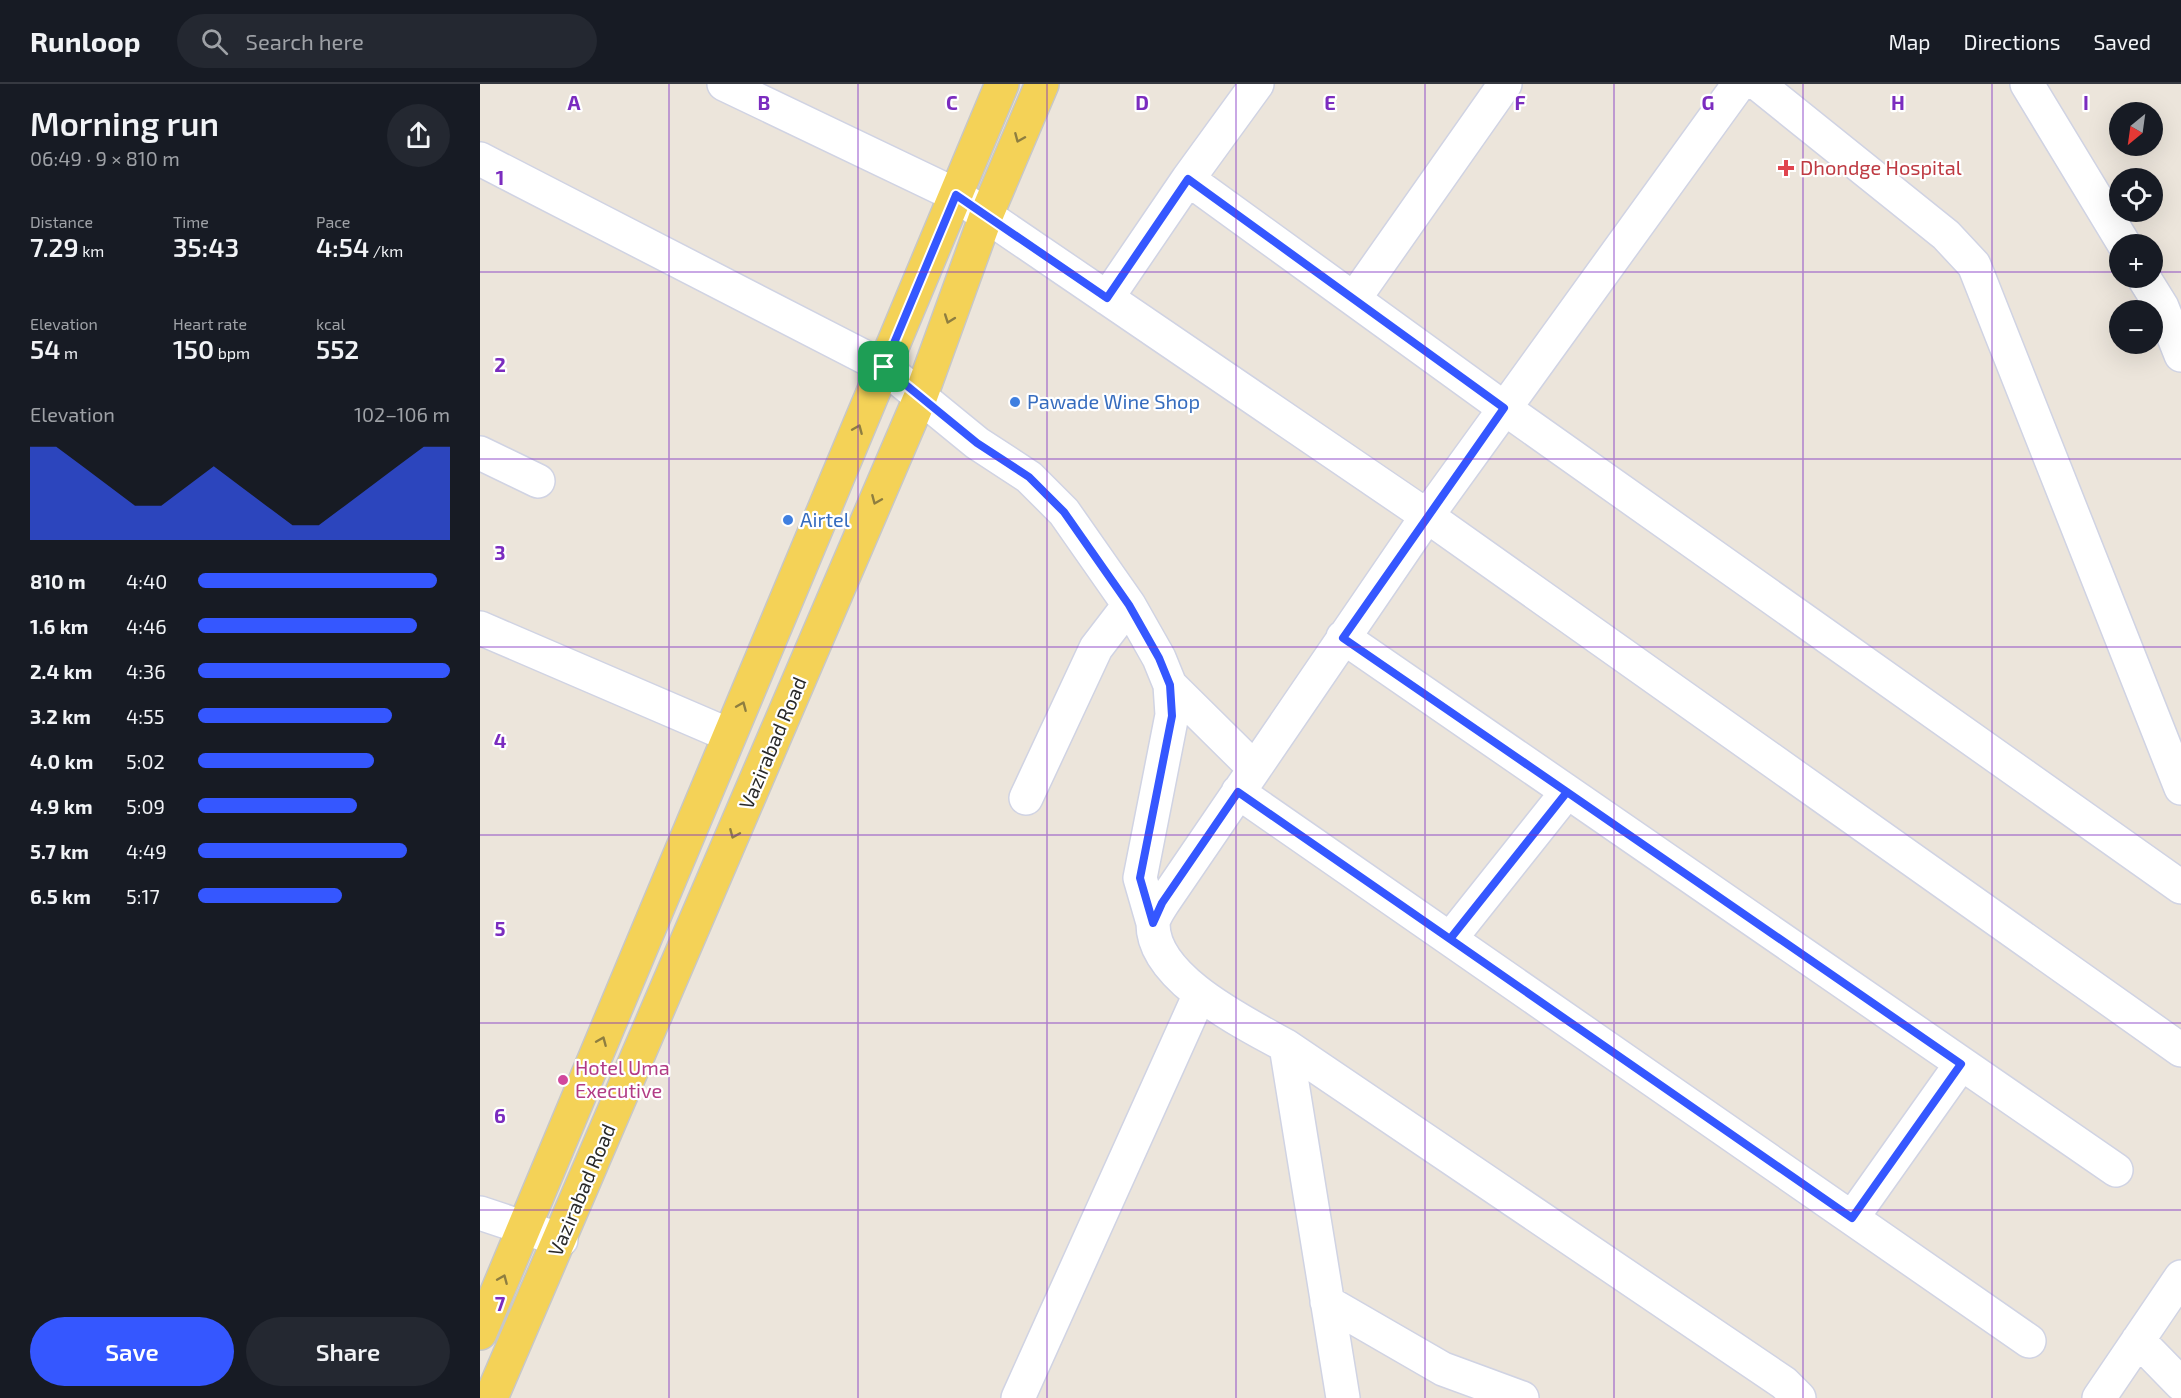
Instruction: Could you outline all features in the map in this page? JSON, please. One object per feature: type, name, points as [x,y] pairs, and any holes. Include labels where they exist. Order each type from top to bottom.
[{"type":"main road","name":"Vazirabad Road","points":[[480,1333],[1002,84]]},
{"type":"main road","name":"Vazirabad Road","points":[[491,1398],[561,1240],[920,398],[986,216],[1042,84]]},
{"type":"street","points":[[724,84],[956,195],[1426,516],[2181,1050]]},
{"type":"street","points":[[1107,298],[1188,179],[1257,84]]},
{"type":"street","points":[[1354,299],[1506,84]]},
{"type":"street","points":[[1153,923],[1162,903],[1426,516],[1739,84]]},
{"type":"street","points":[[1758,84],[1946,235],[1974,265],[2181,788]]},
{"type":"street","points":[[2027,84],[2118,234]]},
{"type":"street","points":[[480,159],[884,367],[920,398],[1036,484],[1064,512],[1129,605],[1159,658],[1170,685],[1246,780],[1450,939],[2029,1341]]},
{"type":"street","points":[[1188,179],[1504,408],[2181,887]]},
{"type":"street","points":[[2150,288],[2162,307],[2181,355]]},
{"type":"street","points":[[480,453],[538,481]]},
{"type":"street","points":[[1026,798],[1092,656],[1115,620],[1129,605]]},
{"type":"street","points":[[480,628],[729,735]]},
{"type":"street","points":[[1343,638],[2116,1170]]},
{"type":"street","points":[[1170,685],[1172,716],[1140,878],[1161,953],[1199,996],[1286,1046],[1784,1383],[1799,1398]]},
{"type":"street","points":[[1450,939],[1567,792]]},
{"type":"street","points":[[1018,1398],[1199,996]]},
{"type":"street","points":[[1286,1046],[1343,1398]]},
{"type":"street","points":[[1852,1218],[1961,1064]]},
{"type":"street","points":[[480,1213],[561,1240]]},
{"type":"street","points":[[2099,1398],[2181,1278]]},
{"type":"street","points":[[1327,1302],[1443,1369],[1522,1398]]},
{"type":"street","points":[[2138,1340],[2181,1384]]},
{"type":"place","name":"Dhondge Hospital","points":[[1786,168]]},
{"type":"place","name":"Pawade Wine Shop","points":[[1015,402]]},
{"type":"place","name":"Airtel","points":[[788,520]]},
{"type":"place","name":"Hotel Uma Executive","points":[[563,1080]]},
{"type":"route","points":[[884,367],[956,195],[1107,298],[1188,179],[1504,408],[1426,516],[1343,638],[1567,792],[1489,890],[1450,939],[1852,1218],[1961,1064],[1567,792],[1450,939],[1238,792],[1162,903],[1153,923],[1140,878],[1172,716],[1170,685],[1159,658],[1129,605],[1064,512],[1029,477],[977,443],[884,367]]}]
